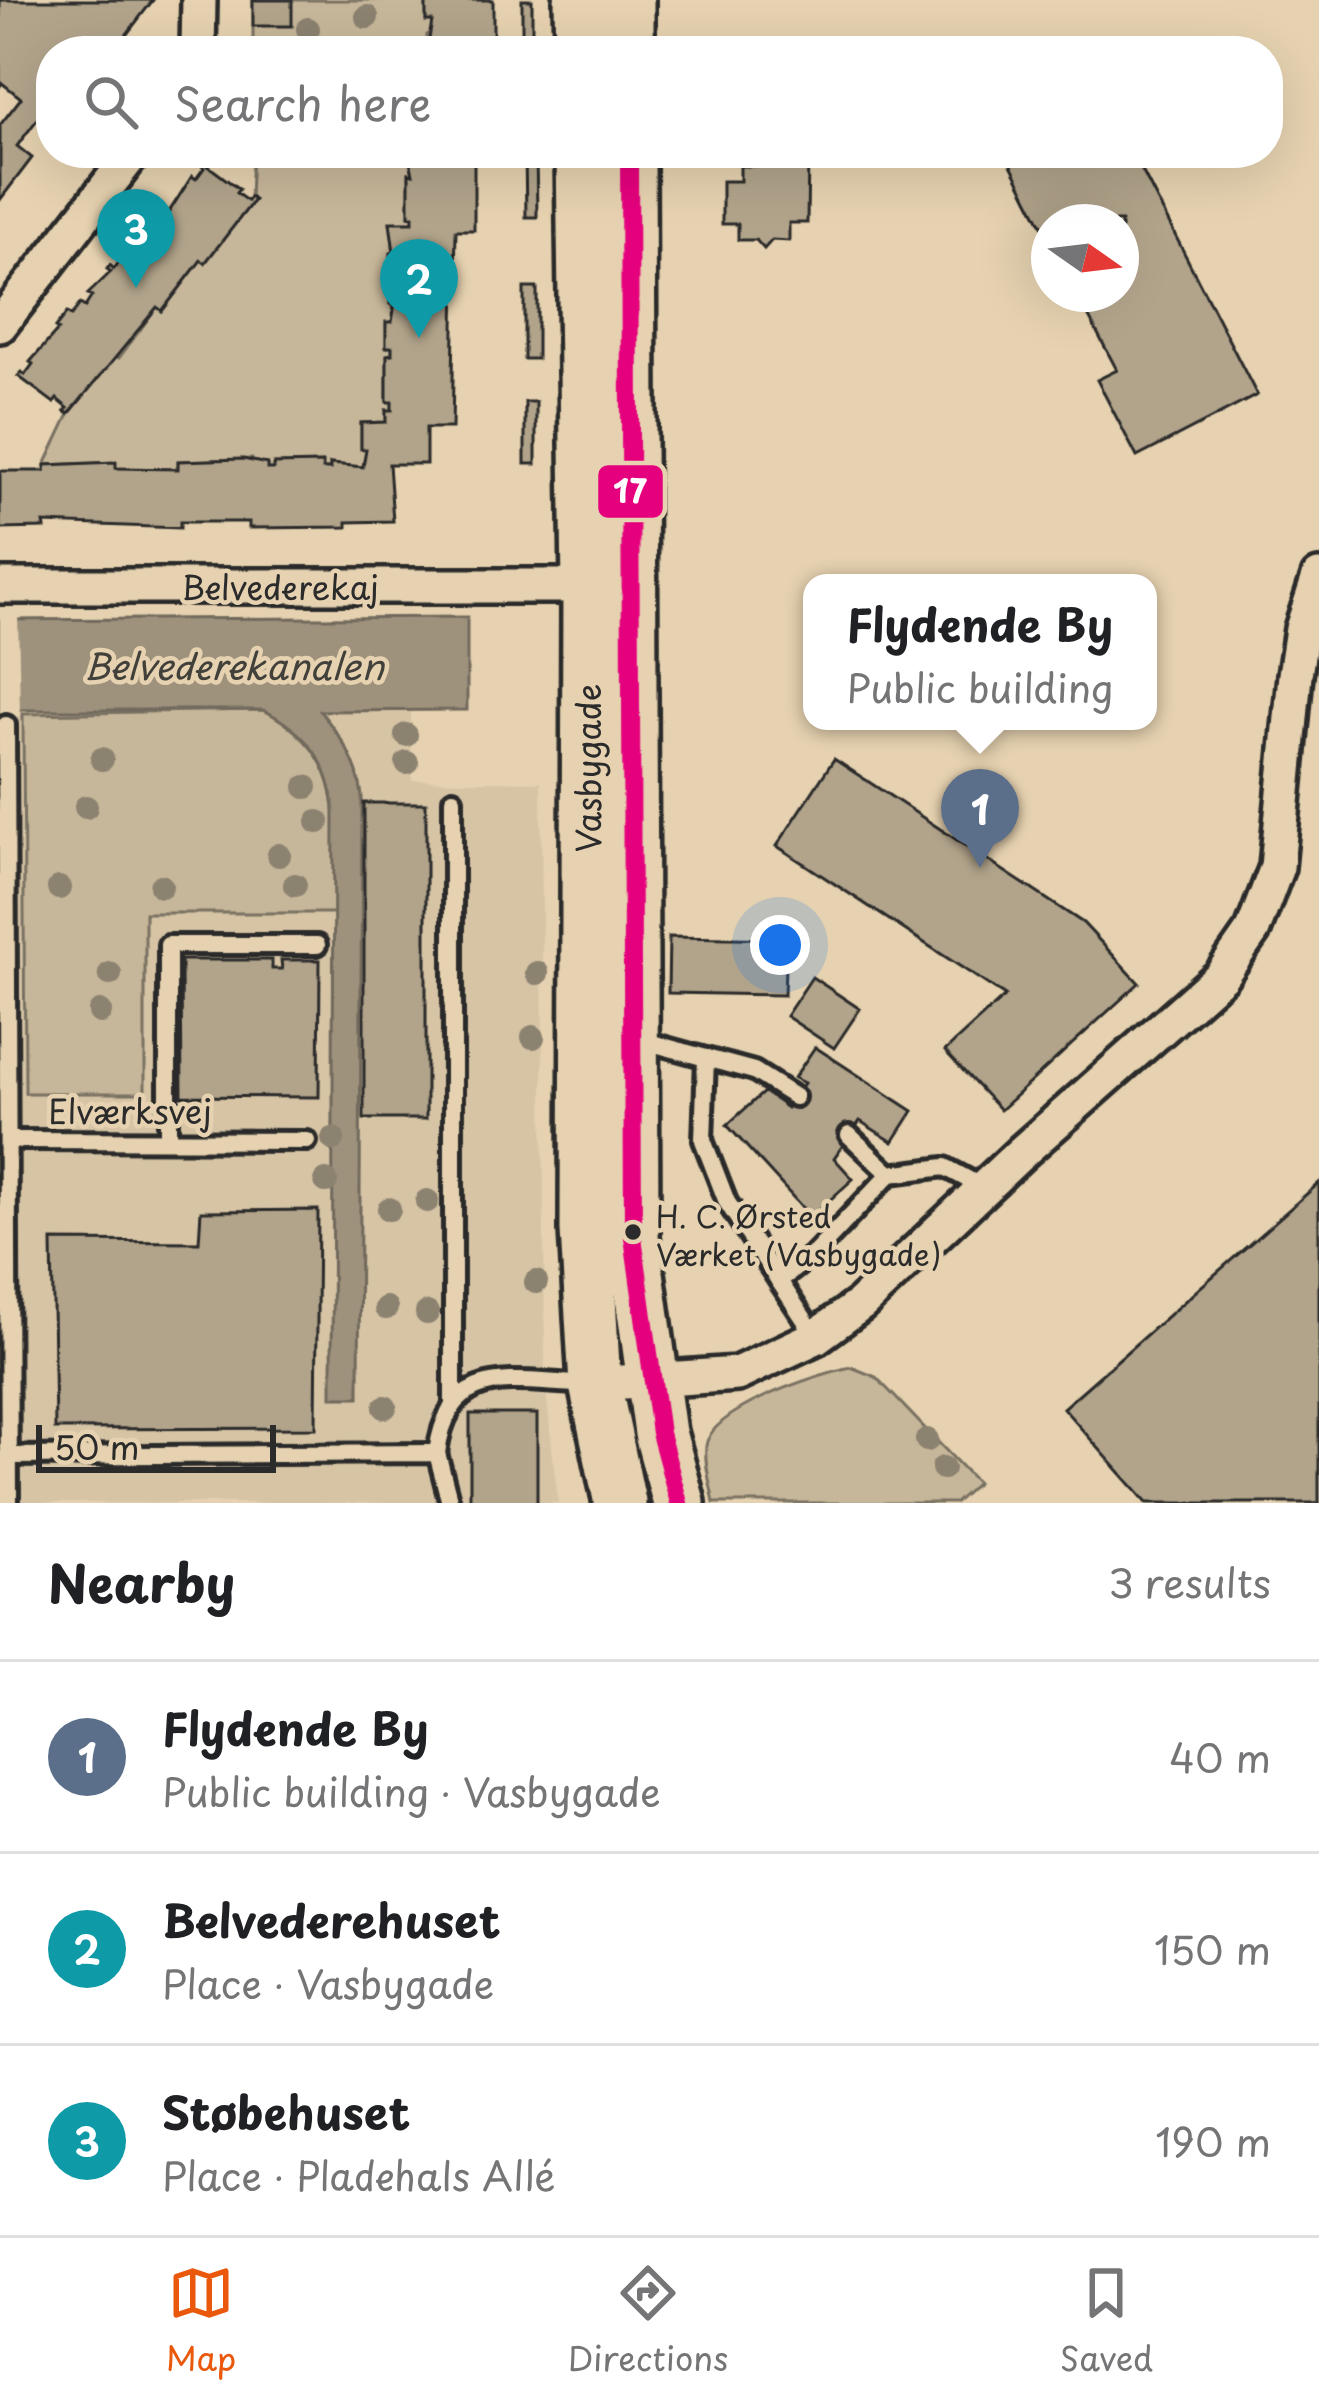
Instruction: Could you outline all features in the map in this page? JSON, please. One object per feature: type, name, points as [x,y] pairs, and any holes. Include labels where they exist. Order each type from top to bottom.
[{"type":"main road","points":[[580,0],[581,36]]},
{"type":"main road","points":[[628,0],[628,36]]},
{"type":"main road","name":"Vasbygade","points":[[582,168],[574,587],[586,1230],[595,1384],[620,1503]]},
{"type":"main road","name":"Vasbygade","points":[[628,168],[633,1237],[660,1433],[679,1503]]},
{"type":"street","points":[[198,36],[199,0]]},
{"type":"street","points":[[0,325],[121,168]]},
{"type":"street","points":[[595,1384],[737,1374],[816,1337],[861,1304],[1221,976],[1253,930],[1276,867],[1294,675],[1302,629],[1319,577]]},
{"type":"street","name":"Belvederekaj","points":[[3,594],[574,587]]},
{"type":"lane","name":"Elværksvej","points":[[6,725],[8,1140],[307,1141]]},
{"type":"lane","points":[[453,799],[453,1403]]},
{"type":"lane","points":[[167,1140],[168,945],[317,945]]},
{"type":"lane","points":[[632,1037],[754,1071],[795,1096]]},
{"type":"lane","points":[[706,1058],[703,1140],[727,1202],[816,1337]]},
{"type":"lane","points":[[849,1136],[890,1174]]},
{"type":"lane","points":[[8,1140],[9,1503]]},
{"type":"lane","points":[[778,1281],[815,1252],[890,1174],[945,1167],[984,1188]]},
{"type":"lane","points":[[450,1503],[437,1454],[441,1422],[459,1395],[479,1385],[595,1384]]},
{"type":"lane","points":[[9,1456],[437,1454]]},
{"type":"shaded area","points":[[253,0],[426,0],[426,21],[432,21],[432,34],[427,36],[253,36]]},
{"type":"shaded area","points":[[251,168],[412,168],[409,216],[413,222],[390,223],[394,252],[390,303],[394,310],[392,322],[386,323],[386,347],[392,347],[392,354],[387,355],[387,401],[392,402],[392,410],[386,410],[386,422],[361,423],[361,448],[366,449],[363,467],[330,464],[330,469],[323,469],[322,463],[275,464],[274,469],[267,469],[267,464],[253,464],[252,459],[178,461],[178,469],[116,468],[115,462],[45,465],[69,414],[114,355],[119,358],[157,307],[163,310],[201,260],[206,262],[253,201]]},
{"type":"shaded area","points":[[0,710],[411,710],[412,780],[541,782],[545,1381],[558,1503],[0,1503]]},
{"type":"shaded area","points":[[264,710],[293,729],[325,772],[335,823],[334,913],[145,913],[145,1093],[25,1093],[23,714]]},
{"type":"shaded area","points":[[851,1367],[876,1377],[977,1483],[955,1503],[714,1503],[706,1453],[712,1432],[768,1395]]},
{"type":"water","name":"Belvederekanalen","points":[[467,617],[467,710],[320,711],[347,750],[362,796],[359,1397],[332,1397],[334,808],[327,776],[303,738],[264,710],[0,710],[0,620]]},
{"type":"pier","points":[[18,613],[20,716],[0,716],[0,614]]},
{"type":"building","points":[[0,0],[153,0],[125,36],[36,36],[36,121],[17,146],[32,158],[0,200],[0,125],[21,98],[0,86]]},
{"type":"building","points":[[253,0],[292,0],[292,26],[253,26]]},
{"type":"building","points":[[426,0],[493,0],[493,36],[430,36],[432,21],[426,21]]},
{"type":"building","points":[[522,0],[532,0],[532,36],[522,36]]},
{"type":"building","points":[[204,168],[211,168],[239,189],[236,193],[254,200],[205,263],[201,260],[162,311],[157,307],[69,414],[57,399],[54,403],[18,376],[25,375],[67,313],[71,316],[80,304],[85,307],[92,296],[88,294],[111,272],[110,265],[114,269],[124,256],[128,259],[136,248],[132,246],[155,224],[154,217],[158,221],[169,212],[192,176],[196,179]]},
{"type":"building","points":[[412,168],[474,168],[474,230],[456,230],[452,428],[426,428],[426,464],[389,464],[393,521],[347,522],[347,527],[249,528],[249,522],[180,522],[180,528],[44,523],[45,528],[0,529],[0,471],[116,462],[116,468],[178,469],[178,461],[243,459],[267,464],[267,469],[274,469],[274,464],[363,467],[366,449],[361,449],[361,423],[386,422],[386,410],[392,410],[392,402],[387,402],[387,355],[392,354],[392,347],[386,347],[386,322],[392,322],[394,310],[390,304],[394,252],[390,222],[413,222],[409,173],[413,174]]},
{"type":"building","points":[[525,168],[536,168],[537,217],[526,217]]},
{"type":"building","points":[[740,168],[808,168],[807,223],[789,223],[789,241],[772,240],[764,249],[756,240],[738,240],[738,224],[722,224],[722,181],[740,181]]},
{"type":"building","points":[[1013,168],[1141,168],[1257,395],[1137,457],[1097,380],[1117,370],[1086,312],[1139,312],[1139,204],[1031,204]]},
{"type":"building","points":[[524,288],[537,288],[537,359],[524,359]]},
{"type":"building","points":[[525,402],[536,402],[536,464],[525,464]]},
{"type":"building","points":[[834,759],[1083,923],[1139,983],[1000,1110],[945,1051],[1005,996],[777,846]]},
{"type":"building","points":[[364,803],[426,803],[426,1119],[364,1119]]},
{"type":"building","points":[[669,937],[786,939],[784,995],[668,993]]},
{"type":"building","points":[[181,960],[272,960],[272,969],[282,969],[281,960],[320,960],[319,1097],[182,1096]]},
{"type":"building","points":[[812,977],[860,1009],[834,1048],[786,1016]]},
{"type":"building","points":[[815,1047],[913,1111],[893,1142],[860,1121],[834,1158],[853,1179],[811,1217],[727,1125],[764,1092],[787,1108],[804,1083],[794,1078]]},
{"type":"building","points":[[1319,1183],[1319,1503],[1147,1503],[1063,1408]]},
{"type":"building","points":[[318,1210],[316,1428],[55,1429],[52,1241],[199,1242],[201,1211]]},
{"type":"building","points":[[470,1414],[537,1414],[537,1503],[470,1503]]},
{"type":"transit line","name":"17","points":[[629,168],[633,1237],[660,1433],[679,1503]]},
{"type":"place","name":"Støbehuset","points":[[136,288]]},
{"type":"place","name":"Belvederehuset","points":[[419,338]]},
{"type":"place","name":"Flydende By","points":[[980,868]]},
{"type":"place","name":"H. C. Ørsted Værket (Vasbygade)","points":[[633,1232]]}]
